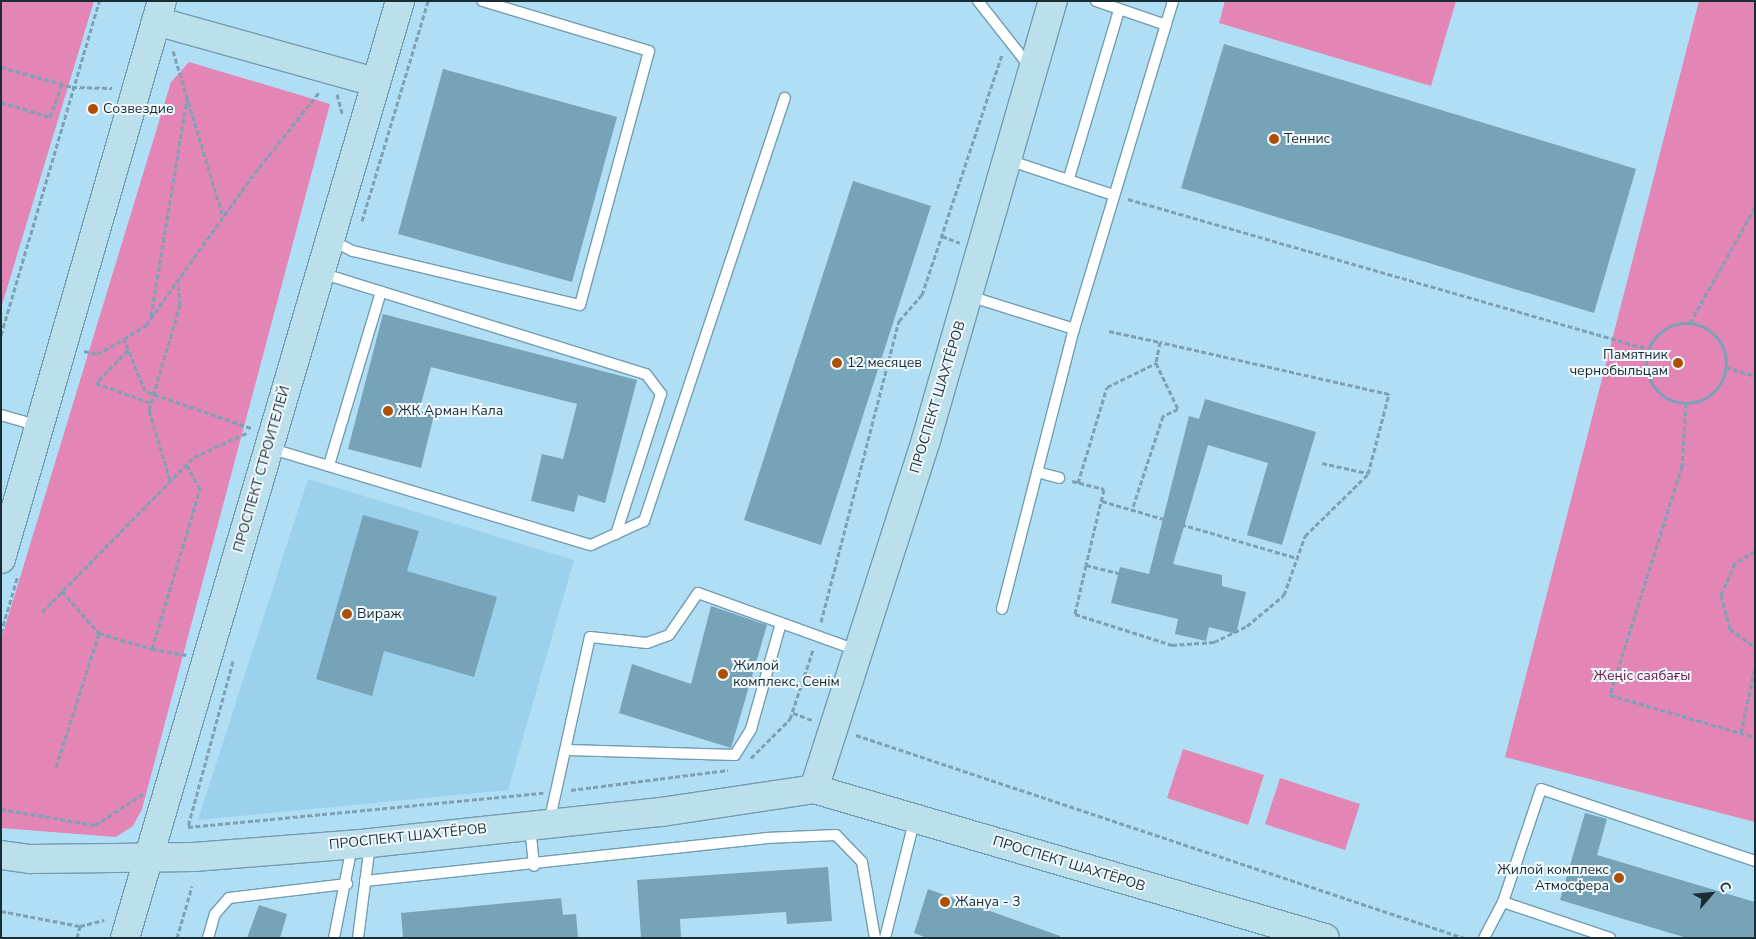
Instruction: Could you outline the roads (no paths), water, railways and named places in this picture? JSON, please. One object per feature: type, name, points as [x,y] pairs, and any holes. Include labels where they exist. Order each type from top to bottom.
[{"type":"main road","name":"ПРОСПЕКТ СТРОИТЕЛЕЙ","points":[[125,938],[400,1]]},
{"type":"main road","name":"ПРОСПЕКТ ШАХТЁРОВ","points":[[814,789],[856,650],[926,440],[1053,1]]},
{"type":"main road","points":[[10,563],[39,426],[159,11],[375,82]]},
{"type":"main road","name":"ПРОСПЕКТ ШАХТЁРОВ","points":[[1,855],[31,859],[148,857],[361,844],[814,789],[915,817],[1294,933],[1325,938]]},
{"type":"lane","points":[[330,240],[353,251],[580,305],[649,51],[482,1]]},
{"type":"lane","points":[[978,1],[1032,69]]},
{"type":"lane","points":[[1096,1],[1166,25]]},
{"type":"lane","points":[[1002,609],[1074,329],[1173,1]]},
{"type":"lane","points":[[1069,178],[1119,10]]},
{"type":"lane","points":[[268,448],[591,546],[644,521],[784,98]]},
{"type":"lane","points":[[1007,160],[1069,178],[1113,195]]},
{"type":"lane","points":[[320,273],[646,374],[656,384],[661,394],[616,534]]},
{"type":"lane","points":[[329,465],[381,292]]},
{"type":"lane","points":[[968,296],[1074,329]]},
{"type":"lane","points":[[1,415],[39,426]]},
{"type":"lane","points":[[1037,472],[1059,478]]},
{"type":"lane","points":[[534,866],[539,823],[554,791],[568,750],[590,637],[647,643],[669,635],[698,592],[856,650]]},
{"type":"lane","points":[[568,750],[735,755],[751,729],[781,623]]},
{"type":"lane","points":[[1484,938],[1503,902],[1541,790],[1755,861]]},
{"type":"lane","points":[[885,938],[915,817]]},
{"type":"lane","points":[[365,881],[534,866],[766,838],[836,835],[862,862],[875,938]]},
{"type":"lane","points":[[358,938],[365,881],[361,844]]},
{"type":"lane","points":[[334,938],[347,884],[361,844]]},
{"type":"lane","points":[[208,938],[215,914],[229,898],[347,884]]},
{"type":"lane","points":[[1503,902],[1610,938]]},
{"type":"place","name":"Созвездие","points":[[93,109]]},
{"type":"place","name":"Теннис","points":[[1274,139]]},
{"type":"place","name":"12 месяцев","points":[[837,363]]},
{"type":"place","name":"Памятник чернобыльцам","points":[[1678,363]]},
{"type":"place","name":"ЖК Арман Кала","points":[[388,411]]},
{"type":"place","name":"Вираж","points":[[347,614]]},
{"type":"place","name":"Жилой комплекс, Сенiм","points":[[723,674]]},
{"type":"place","name":"Жилой комплекс Атмосфера","points":[[1619,878]]},
{"type":"place","name":"Жануа - 3","points":[[945,902]]},
{"type":"park label","name":"Жеңіс саябағы","points":[[1642,676]]}]
